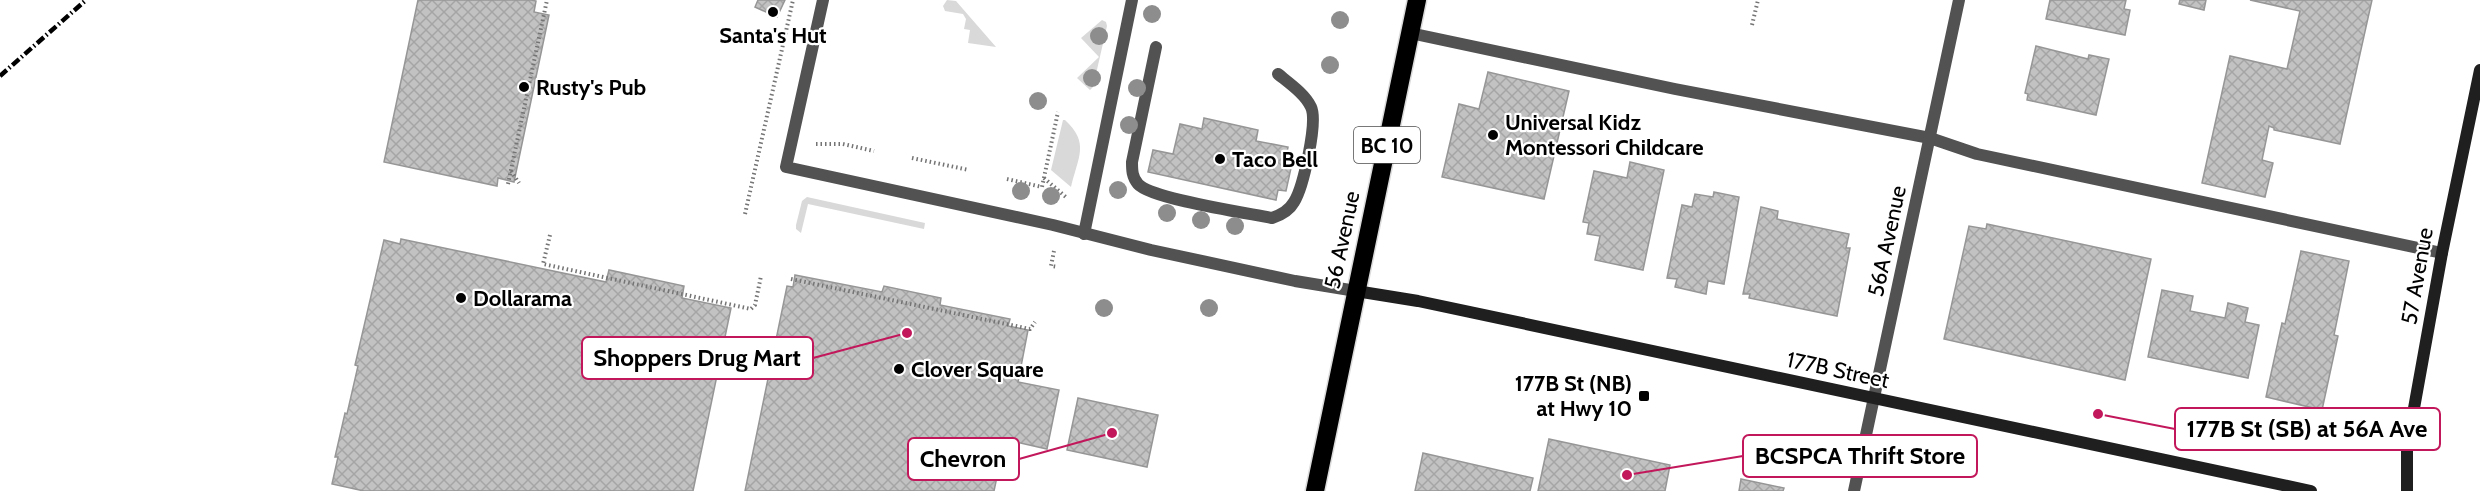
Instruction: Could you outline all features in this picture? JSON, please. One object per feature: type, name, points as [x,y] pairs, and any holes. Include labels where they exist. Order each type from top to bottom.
[{"type":"highway","name":"56 Avenue","points":[[1315,491],[1417,0]]},
{"type":"street","points":[[823,0],[786,167],[1295,281],[1356,291]]},
{"type":"street","points":[[1084,234],[1132,0]]},
{"type":"street","name":"56A Avenue","points":[[1854,491],[1959,0]]},
{"type":"street","points":[[1410,33],[1675,89],[1930,138],[1977,154],[2442,252]]},
{"type":"street","points":[[1156,47],[1132,162],[1132,175],[1138,184],[1160,195],[1272,218],[1285,213],[1294,203],[1300,189],[1314,123],[1312,108],[1303,96],[1278,74]]},
{"type":"street","name":"57 Avenue","points":[[2407,491],[2408,447],[2442,252],[2480,70]]},
{"type":"street","name":"177B Street","points":[[1356,291],[1418,302],[2311,491]]},
{"type":"path","points":[[508,184],[547,0]]},
{"type":"path","points":[[745,214],[765,134],[793,0]]},
{"type":"path","points":[[1752,25],[1758,0]]},
{"type":"path","points":[[1007,179],[1042,187],[1058,112]]},
{"type":"path","points":[[815,144],[843,144],[874,151]]},
{"type":"path","points":[[912,158],[969,170]]},
{"type":"path","points":[[511,171],[519,183]]},
{"type":"path","points":[[1044,177],[1065,197]]},
{"type":"path","points":[[550,235],[543,264],[751,309],[755,305],[761,276]]},
{"type":"path","points":[[1054,251],[1051,266],[1058,267]]},
{"type":"path","points":[[791,279],[1030,329],[1035,322]]},
{"type":"shaded area","points":[[947,0],[956,1],[996,47],[968,43],[970,30],[964,29],[966,19],[963,14],[945,11],[943,6]]},
{"type":"shaded area","points":[[1102,20],[1107,26],[1093,87],[1090,90],[1077,78],[1099,57],[1081,38]]},
{"type":"shaded area","points":[[1063,120],[1073,128],[1080,143],[1079,159],[1071,187],[1051,170]]},
{"type":"shaded area","points":[[807,197],[925,223],[924,229],[808,204],[801,233],[796,229],[796,225],[802,201]]},
{"type":"building","points":[[418,0],[531,0],[536,1],[534,12],[549,15],[514,182],[498,178],[497,186],[384,162]]},
{"type":"building","name":"Santa's Hut","points":[[758,0],[785,0],[777,17],[755,7]]},
{"type":"building","points":[[2050,0],[2126,0],[2124,9],[2130,10],[2125,35],[2046,19]]},
{"type":"building","points":[[2180,0],[2206,0],[2204,10],[2179,4]]},
{"type":"building","points":[[2250,0],[2372,0],[2340,144],[2274,130],[2269,126],[2262,160],[2273,163],[2265,197],[2202,183],[2230,56],[2287,69],[2300,11]]},
{"type":"building","points":[[2036,46],[2088,59],[2089,55],[2109,59],[2096,115],[2027,100],[2028,94],[2025,93]]},
{"type":"building","points":[[1488,72],[1569,91],[1544,199],[1442,177],[1459,104],[1479,109]]},
{"type":"building","name":"Taco Bell","points":[[1204,118],[1258,130],[1256,141],[1288,147],[1286,158],[1293,159],[1286,191],[1278,190],[1276,200],[1148,172],[1153,150],[1173,154],[1180,124],[1202,129]]},
{"type":"building","points":[[1630,162],[1664,170],[1643,270],[1595,260],[1600,236],[1587,234],[1589,223],[1583,222],[1594,171],[1627,178]]},
{"type":"building","points":[[1714,192],[1739,197],[1724,284],[1708,281],[1706,294],[1675,287],[1677,279],[1667,278],[1682,205],[1692,207],[1695,194],[1713,197]]},
{"type":"building","points":[[1761,207],[1778,211],[1777,219],[1849,234],[1846,248],[1850,248],[1837,316],[1749,298],[1750,294],[1743,294]]},
{"type":"building","points":[[1987,224],[2151,259],[2125,380],[1944,339],[1969,226],[1986,229]]},
{"type":"building","points":[[401,239],[606,282],[609,270],[684,286],[682,298],[731,308],[693,491],[364,491],[332,484],[338,457],[335,457],[358,366],[355,365],[384,240],[400,244]]},
{"type":"building","points":[[2301,251],[2349,261],[2334,335],[2338,336],[2322,410],[2266,397]]},
{"type":"building","points":[[795,275],[882,292],[884,286],[941,298],[940,305],[1010,319],[1008,326],[1028,330],[1018,382],[1059,390],[1047,449],[1016,442],[1009,474],[998,472],[994,491],[745,491],[787,286],[793,287]]},
{"type":"building","points":[[2162,290],[2193,296],[2190,311],[2225,318],[2228,303],[2248,308],[2245,322],[2259,325],[2248,378],[2148,357]]},
{"type":"building","points":[[1078,398],[1158,415],[1147,467],[1067,450]]},
{"type":"building","points":[[1549,439],[1670,465],[1665,491],[1538,491]]},
{"type":"building","points":[[1423,453],[1533,478],[1530,491],[1415,491]]},
{"type":"building","points":[[1741,479],[1784,488],[1783,491],[1739,491]]},
{"type":"railway","points":[[0,76],[86,0]]},
{"type":"place","name":"Santa's Hut","points":[[773,12]]},
{"type":"place","name":"Rusty's Pub","points":[[524,87]]},
{"type":"place","name":"Universal Kidz Montessori Childcare","points":[[1493,135]]},
{"type":"place","name":"Taco Bell","points":[[1220,159]]},
{"type":"place","name":"Dollarama","points":[[461,298]]},
{"type":"place","name":"Shoppers Drug Mart","points":[[907,333]]},
{"type":"place","name":"Clover Square","points":[[899,369]]},
{"type":"place","name":"177B St (NB) at Hwy 10","points":[[1644,396]]},
{"type":"place","name":"177B St (SB) at 56A Ave","points":[[2098,414]]},
{"type":"place","name":"Chevron","points":[[1112,433]]},
{"type":"place","name":"BCSPCA Thrift Store","points":[[1627,475]]}]
